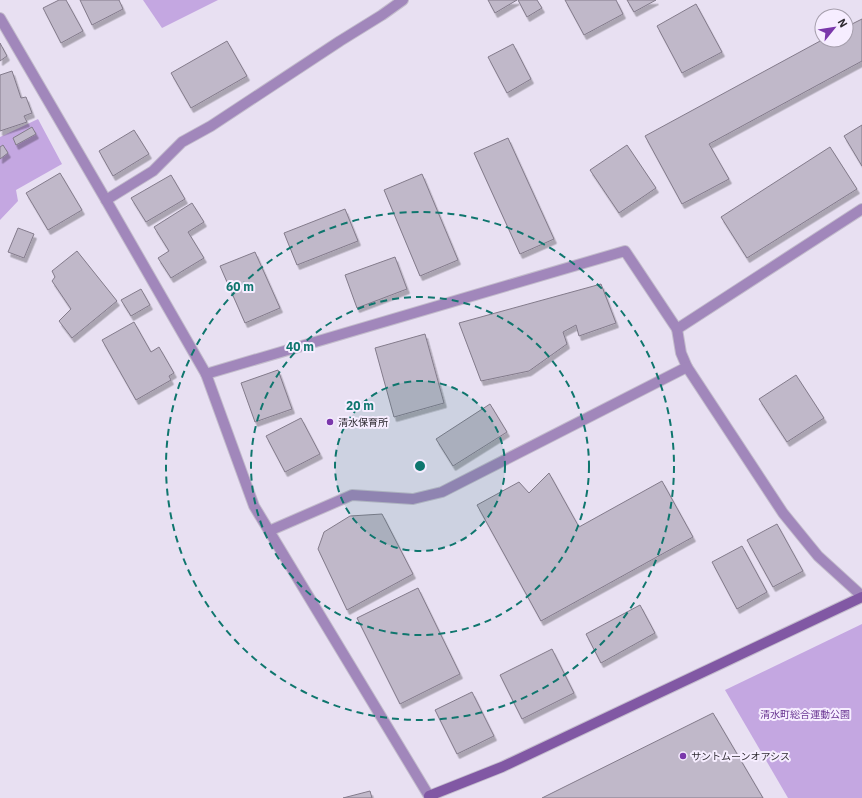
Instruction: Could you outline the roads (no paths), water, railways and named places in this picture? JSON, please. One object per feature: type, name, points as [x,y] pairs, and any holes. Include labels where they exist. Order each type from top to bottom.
[{"type":"street","points":[[106,200],[153,171],[182,142],[211,126],[403,0]]},
{"type":"street","points":[[0,18],[206,374],[254,506],[430,797],[502,767],[862,597],[818,556],[783,513],[687,367],[681,353],[677,329],[625,251],[206,374]]},
{"type":"street","points":[[677,329],[862,209]]},
{"type":"street","points":[[269,531],[352,495],[413,499],[442,492],[687,367]]},
{"type":"place","name":"清水保育所","points":[[330,422]]},
{"type":"place","name":"サントムーンオアシス","points":[[683,756]]},
{"type":"park label","name":"清水町総合運動公園","points":[[805,714]]}]
